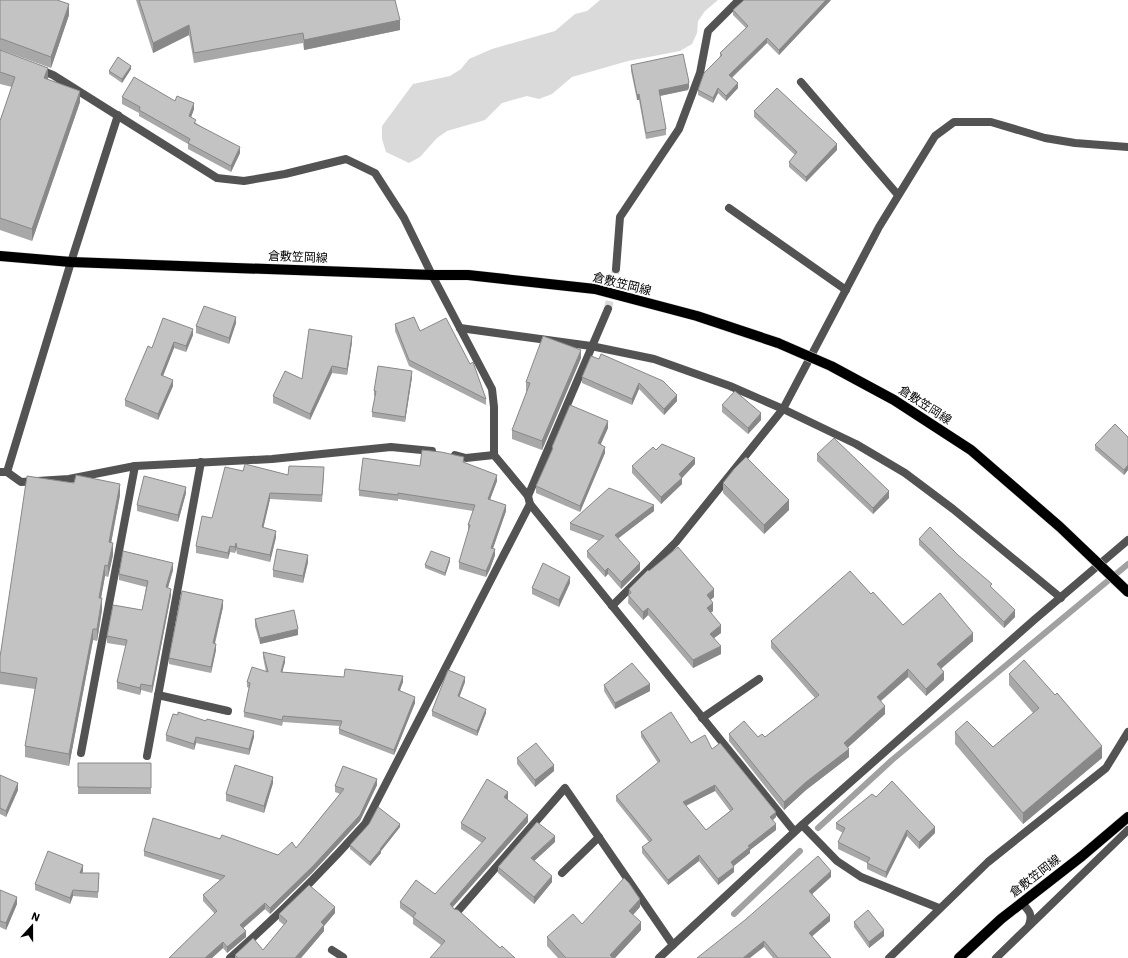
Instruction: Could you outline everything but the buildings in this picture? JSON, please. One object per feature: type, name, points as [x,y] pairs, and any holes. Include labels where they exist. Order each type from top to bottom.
[{"type":"main road","name":"倉敷笠岡線","points":[[0,256],[71,262],[432,276],[468,275],[595,289],[697,316],[778,343],[831,366],[894,400],[972,450],[1060,527],[1128,592]]},
{"type":"main road","name":"倉敷笠岡線","points":[[0,260],[23,258]]},
{"type":"main road","name":"倉敷笠岡線","points":[[959,958],[1001,919],[1082,856],[1128,817]]},
{"type":"street","points":[[616,270],[620,217],[679,129],[700,73],[708,31],[739,0]]},
{"type":"street","points":[[33,67],[53,75],[217,178],[244,181],[285,174],[346,159],[375,173],[404,218],[432,276],[492,389],[494,407],[494,455],[612,606],[794,831]]},
{"type":"street","points":[[801,82],[898,195]]},
{"type":"street","points":[[118,115],[4,472],[21,482],[69,480],[135,466],[272,458],[391,447],[445,453],[466,458],[494,455]]},
{"type":"street","points":[[612,606],[676,542],[783,409],[879,227],[935,136],[954,122],[991,122],[1045,138],[1075,143],[1128,147]]},
{"type":"street","points":[[729,208],[846,290]]},
{"type":"street","points":[[230,958],[327,867],[365,824],[529,500],[591,346],[608,309]]},
{"type":"street","points":[[460,328],[591,346],[654,359],[730,386],[783,409],[856,444],[905,473],[953,509],[1061,598]]},
{"type":"street","points":[[147,756],[201,462]]},
{"type":"street","points":[[81,753],[135,466]]},
{"type":"street","points":[[659,958],[794,831],[1128,540]]},
{"type":"street","points":[[702,718],[759,679]]},
{"type":"street","points":[[158,695],[228,711]]},
{"type":"street","points":[[889,958],[988,862],[1106,768],[1128,732]]},
{"type":"street","points":[[457,912],[565,788],[673,945]]},
{"type":"street","points":[[802,825],[837,861],[861,877],[939,908]]},
{"type":"street","points":[[996,958],[1128,830]]},
{"type":"street","points":[[562,873],[599,837]]},
{"type":"street","points":[[1022,903],[1031,913],[1032,919],[1029,926]]},
{"type":"street","points":[[332,950],[343,957],[342,958]]},
{"type":"shaded area","points":[[600,0],[718,0],[705,11],[698,21],[697,33],[692,44],[680,51],[628,61],[572,77],[552,94],[539,99],[527,96],[502,103],[485,120],[447,131],[437,138],[420,157],[409,163],[386,152],[382,139],[382,126],[413,84],[450,76],[461,69],[469,59],[492,49],[555,31],[575,14],[587,11]]},
{"type":"waterway","points":[[818,828],[892,760],[1128,564]]},
{"type":"waterway","points":[[734,914],[800,851]]},
{"type":"tunnel","points":[[608,309],[616,269]]}]
